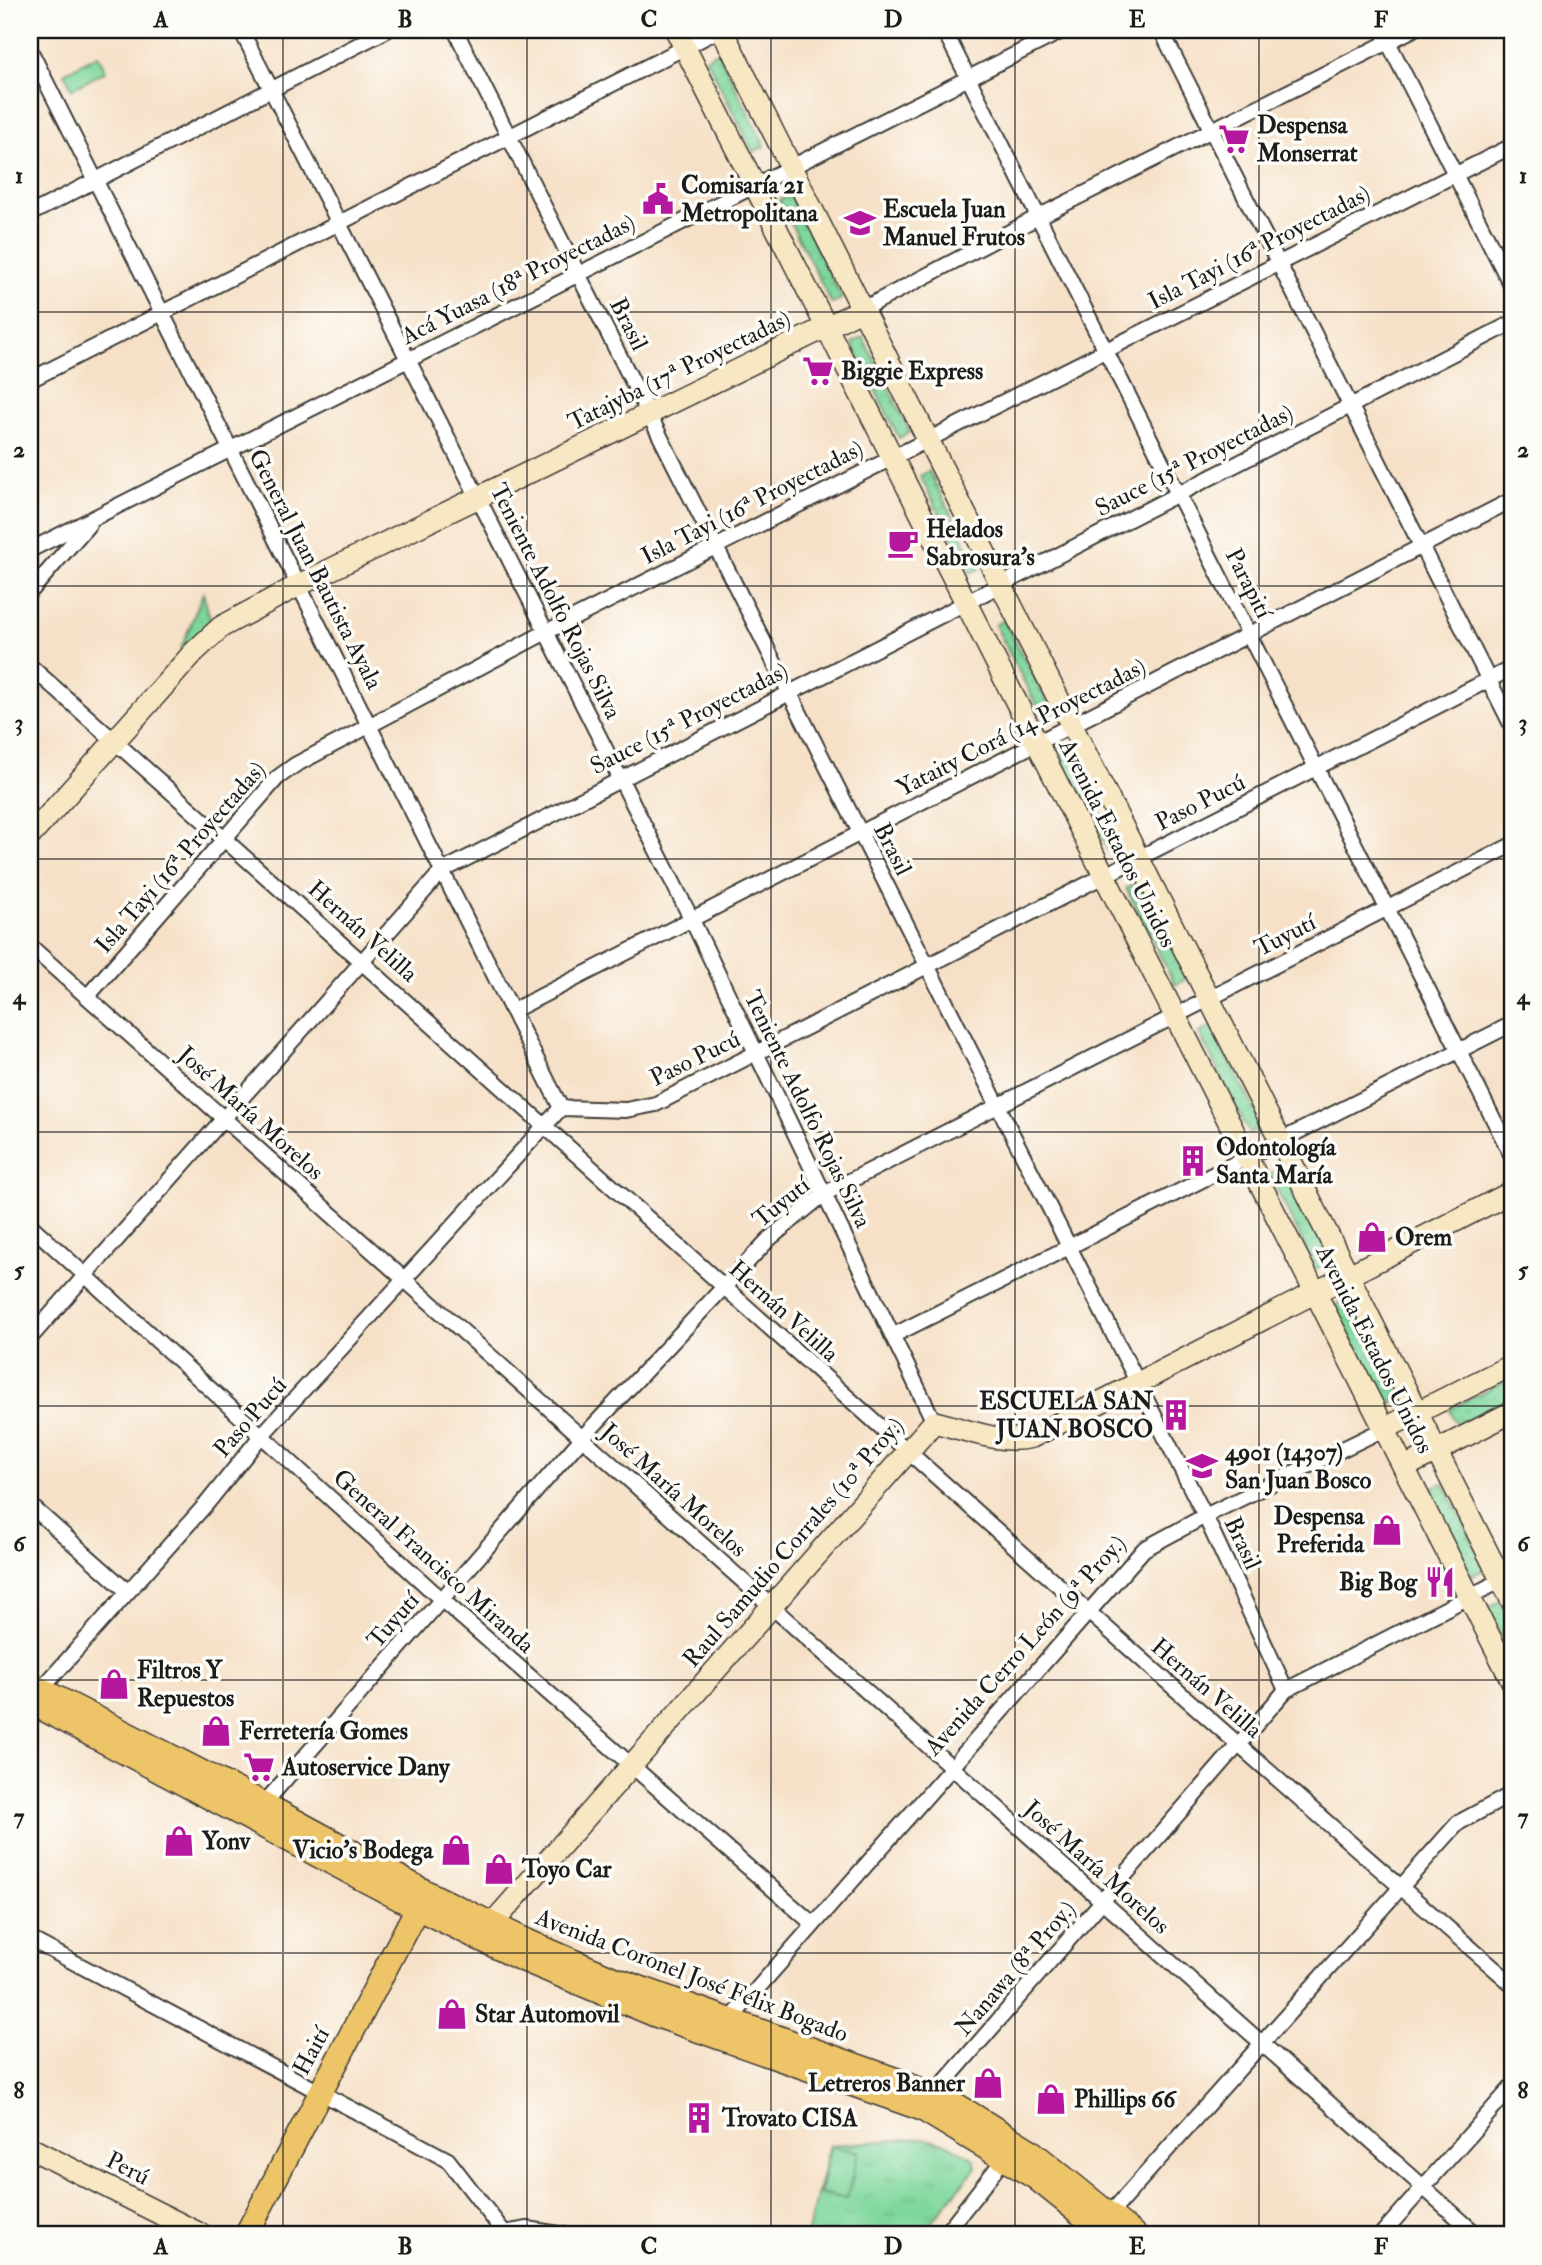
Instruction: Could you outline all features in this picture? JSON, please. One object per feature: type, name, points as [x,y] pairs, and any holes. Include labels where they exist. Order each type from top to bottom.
[{"type":"main road","name":"Avenida Estados Unidos","points":[[721,30],[1283,1140],[1512,1601]]},
{"type":"main road","name":"Avenida Estados Unidos","points":[[680,38],[1512,1681]]},
{"type":"main road","name":"Tatajyba (17ª Proyectadas)","points":[[30,836],[114,740],[215,632],[299,585],[650,416],[863,309]]},
{"type":"main road","name":"Raul Samudio Corrales (10ª Proy.)","points":[[492,1924],[934,1422],[1021,1440],[1512,1192]]},
{"type":"main road","name":"Avenida Cerro León (9ª Proy.)","points":[[1386,1429],[1512,1365]]},
{"type":"main road","points":[[1405,1466],[1512,1412]]},
{"type":"main road","name":"Avenida Coronel José Félix Bogado","points":[[32,1694],[258,1811],[422,1900],[519,1958],[655,2015],[928,2102]]},
{"type":"main road","name":"Avenida Coronel José Félix Bogado","points":[[422,1900],[492,1924],[610,1977],[928,2102],[1011,2150],[1109,2225],[1135,2235]]},
{"type":"main road","name":"Haití","points":[[246,2235],[422,1900]]},
{"type":"main road","name":"Perú","points":[[30,2148],[202,2235]]},
{"type":"street","name":"Teniente Adolfo Rojas Silva","points":[[241,30],[692,920],[934,1422]]},
{"type":"street","points":[[30,214],[387,30]]},
{"type":"street","name":"Brasil","points":[[455,30],[1205,1516],[1286,1690]]},
{"type":"street","points":[[30,380],[509,136],[680,38],[721,30]]},
{"type":"street","name":"Parapití","points":[[944,30],[1512,1156]]},
{"type":"street","name":"Acá Yuasa (18ª Proyectadas)","points":[[30,551],[1064,30]]},
{"type":"street","points":[[1161,30],[1512,726]]},
{"type":"street","name":"Tatajyba (17ª Proyectadas)","points":[[863,309],[1211,130],[1385,36],[1412,30]]},
{"type":"street","points":[[1385,36],[1512,287]]},
{"type":"street","name":"General Juan Bautista Ayala","points":[[30,50],[561,1108]]},
{"type":"street","name":"Isla Tayi (16ª Proyectadas)","points":[[88,997],[277,778],[295,765],[715,546],[1512,146]]},
{"type":"street","name":"Sauce (15ª Proyectadas)","points":[[30,1338],[442,871],[1512,323]]},
{"type":"street","name":"Yataity Corá (14 Proyectadas)","points":[[512,1011],[1512,500]]},
{"type":"street","points":[[30,592],[95,518]]},
{"type":"street","name":"Hernán Velilla","points":[[30,666],[545,1124],[723,1288],[1087,1613],[1512,1984]]},
{"type":"street","name":"Paso Pucú","points":[[32,1694],[128,1592],[261,1436],[561,1108],[626,1110],[656,1104],[1512,668]]},
{"type":"street","name":"Tuyutí","points":[[258,1811],[582,1438],[769,1239],[824,1195],[1512,845]]},
{"type":"street","name":"José María Morelos","points":[[30,946],[1477,2235]]},
{"type":"street","points":[[892,1336],[1512,1024]]},
{"type":"street","name":"General Francisco Miranda","points":[[30,1225],[441,1600],[813,1924]]},
{"type":"street","name":"Avenida Cerro León (9ª Proy.)","points":[[728,2022],[1144,1549],[1205,1516],[1386,1429]]},
{"type":"street","points":[[30,1505],[128,1592]]},
{"type":"street","name":"Nanawa (8ª Proy.)","points":[[928,2102],[1240,1747],[1286,1690],[1502,1580]]},
{"type":"street","points":[[1109,2225],[1261,2044],[1458,1823],[1512,1794]]},
{"type":"street","points":[[30,1939],[448,2160],[502,2234],[528,2229],[565,2235]]},
{"type":"street","points":[[1381,2235],[1512,2087]]},
{"type":"street","points":[[944,2235],[1011,2150]]},
{"type":"green space","points":[[718,52],[765,146],[753,152],[706,58]]},
{"type":"green space","points":[[98,55],[106,71],[72,89],[64,73]]},
{"type":"green space","points":[[790,195],[842,298],[832,304],[779,200]]},
{"type":"green space","points":[[863,337],[910,432],[899,438],[852,343]]},
{"type":"green space","points":[[929,471],[979,569],[970,573],[920,476]]},
{"type":"green space","points":[[203,593],[211,622],[181,650],[181,649]]},
{"type":"green space","points":[[1004,620],[1053,713],[1043,718],[995,625]]},
{"type":"green space","points":[[1071,750],[1118,845],[1108,850],[1060,756]]},
{"type":"green space","points":[[1139,882],[1188,978],[1175,985],[1126,888]]},
{"type":"green space","points":[[1212,1026],[1263,1126],[1249,1133],[1199,1033]]},
{"type":"green space","points":[[1284,1166],[1332,1261],[1316,1269],[1269,1174]]},
{"type":"green space","points":[[1350,1297],[1402,1398],[1384,1406],[1334,1306]]},
{"type":"green space","points":[[1512,1378],[1512,1397],[1457,1425],[1449,1409]]},
{"type":"green space","points":[[1444,1483],[1486,1569],[1471,1576],[1426,1489]]},
{"type":"green space","points":[[1500,1601],[1512,1626],[1512,1657],[1487,1608]]},
{"type":"green space","points":[[923,2138],[947,2144],[974,2159],[976,2167],[921,2235],[807,2235],[830,2145]]},
{"type":"green space","points":[[830,2146],[858,2152],[847,2199],[820,2193]]},
{"type":"place","name":"Despensa Monserrat","points":[[1234,139]]},
{"type":"place","name":"Comisaría 21 Metropolitana","points":[[658,199]]},
{"type":"place","name":"Escuela Juan Manuel Frutos","points":[[860,223]]},
{"type":"place","name":"Biggie Express","points":[[818,371]]},
{"type":"place","name":"Helados Sabrosura's","points":[[903,543]]},
{"type":"place","name":"Odontología Santa María","points":[[1193,1161]]},
{"type":"place","name":"Orem","points":[[1372,1237]]},
{"type":"place","name":"ESCUELA SAN JUAN BOSCO","points":[[1176,1415]]},
{"type":"place","name":"4901 (14307) San Juan Bosco","points":[[1202,1466]]},
{"type":"place","name":"Despensa Preferida","points":[[1387,1530]]},
{"type":"place","name":"Big Bog","points":[[1440,1582]]},
{"type":"place","name":"Filtros Y Repuestos","points":[[114,1684]]},
{"type":"place","name":"Ferretería Gomes","points":[[216,1731]]},
{"type":"place","name":"Autoservice Dany","points":[[259,1767]]},
{"type":"place","name":"Yonv","points":[[179,1841]]},
{"type":"place","name":"Vicio's Bodega","points":[[456,1850]]},
{"type":"place","name":"Toyo Car","points":[[499,1869]]},
{"type":"place","name":"Star Automovil","points":[[452,2014]]},
{"type":"place","name":"Letreros Banner","points":[[988,2083]]},
{"type":"place","name":"Phillips 66","points":[[1051,2099]]},
{"type":"place","name":"Trovato CISA","points":[[699,2118]]}]
